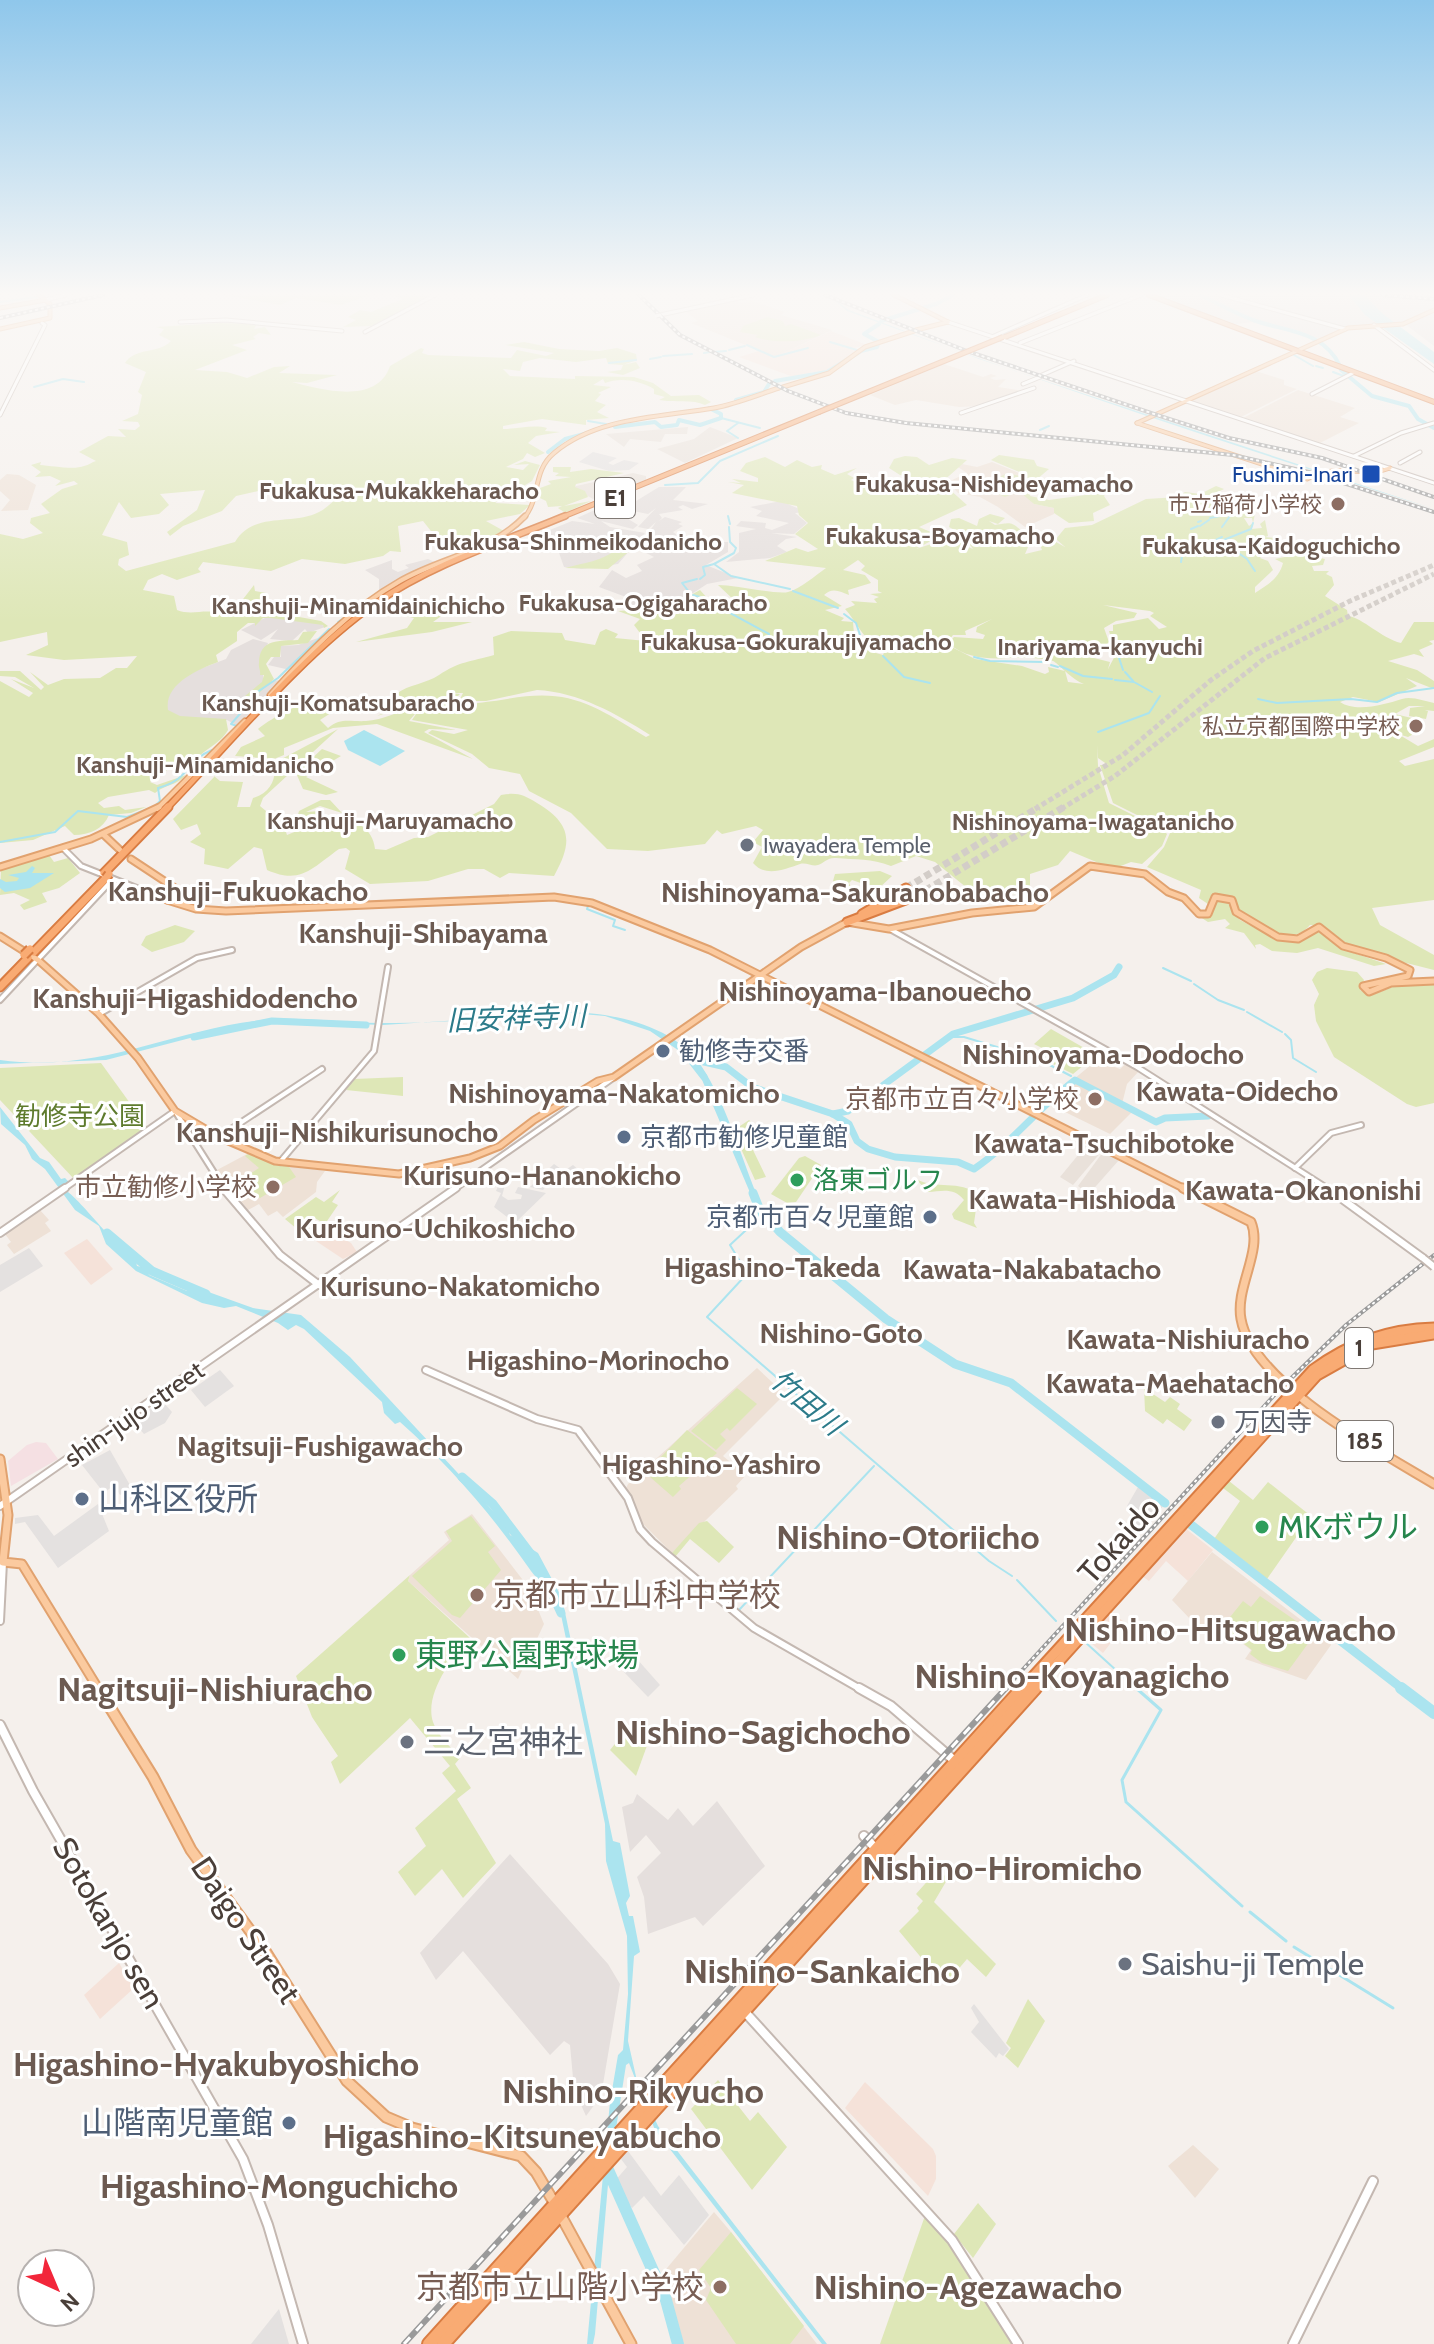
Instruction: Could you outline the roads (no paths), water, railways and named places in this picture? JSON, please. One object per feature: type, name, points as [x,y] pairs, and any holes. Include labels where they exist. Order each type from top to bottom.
[{"type":"highway","name":"E1","points":[[0,980],[107,876],[325,645],[383,598],[467,556],[840,404]]},
{"type":"highway","points":[[847,922],[906,888]]},
{"type":"highway","points":[[847,922],[916,896]]},
{"type":"highway","points":[[871,926],[867,921],[872,915]]},
{"type":"highway","name":"E1","points":[[0,987],[29,954]]},
{"type":"highway","name":"Tokaido","points":[[443,2344],[558,2210],[1324,1361],[1361,1340],[1389,1332],[1434,1328]]},
{"type":"highway","name":"Tokaido","points":[[1296,1392],[1327,1367],[1360,1348],[1385,1339],[1434,1334]]},
{"type":"highway","name":"Tokaido","points":[[429,2344],[558,2210]]},
{"type":"main road","points":[[0,867],[103,834],[160,806],[311,649],[353,613],[403,580],[489,543],[515,526],[534,505],[539,469],[554,453],[608,428],[724,404]]},
{"type":"main road","points":[[1180,404],[1139,423],[1307,479],[1320,472],[1354,466],[1378,473],[1390,468]]},
{"type":"main road","points":[[103,834],[120,850]]},
{"type":"main road","points":[[131,859],[181,892],[167,900]]},
{"type":"main road","points":[[0,936],[38,960],[99,1014],[136,1055],[175,1111],[219,1137],[280,1162],[399,1174],[470,1158],[500,1146],[547,1111],[598,1081],[614,1077],[801,947],[847,922],[889,929],[972,913],[1034,907],[1049,899],[1064,883],[1093,866],[1149,876],[1168,892],[1184,898],[1189,909],[1201,914],[1208,914],[1215,897],[1230,898],[1242,917],[1278,937],[1295,939],[1314,926],[1326,929],[1343,946],[1386,958],[1410,970],[1408,976],[1363,986],[1369,992],[1391,983],[1434,981]]},
{"type":"main road","name":"185","points":[[167,900],[196,909],[226,911],[554,897],[590,902],[643,921],[760,975],[1252,1224],[1255,1232],[1240,1321],[1266,1365],[1346,1429],[1434,1484]]},
{"type":"main road","points":[[0,1459],[8,1529],[3,1562]]},
{"type":"main road","name":"Daigo Street","points":[[3,1562],[22,1564],[153,1777],[191,1850],[265,1951],[347,2081],[386,2117],[412,2128],[521,2156],[536,2172],[631,2344]]},
{"type":"street","points":[[961,413],[986,404]]},
{"type":"street","points":[[1198,404],[1434,483]]},
{"type":"street","points":[[1353,456],[1401,433],[1434,423]]},
{"type":"street","points":[[1400,463],[1420,452]]},
{"type":"street","points":[[63,848],[80,865],[167,900]]},
{"type":"street","points":[[0,1000],[38,960],[107,876]]},
{"type":"street","points":[[889,929],[1137,1067],[1374,1218],[1434,1267]]},
{"type":"street","points":[[99,1014],[197,958],[232,950]]},
{"type":"street","points":[[280,1162],[370,1057],[380,1026],[388,967]]},
{"type":"street","points":[[219,1137],[322,1069]]},
{"type":"street","points":[[0,1233],[175,1111],[191,1145],[243,1213],[294,1270],[320,1286],[614,1077]]},
{"type":"street","points":[[1295,1168],[1331,1133],[1361,1125]]},
{"type":"street","name":"shin-jujo street","points":[[3,1504],[320,1286]]},
{"type":"street","points":[[426,1370],[537,1419],[578,1430],[628,1498],[640,1529],[652,1542],[754,1628],[897,1710],[960,1764]]},
{"type":"street","points":[[0,1621],[3,1562]]},
{"type":"street","name":"Sotokanjo sen","points":[[0,1725],[33,1791],[243,2159],[268,2225],[303,2344]]},
{"type":"street","points":[[864,1836],[880,1853]]},
{"type":"street","points":[[741,2007],[952,2240],[1018,2344]]},
{"type":"street","points":[[1293,2344],[1373,2181]]},
{"type":"water","points":[[1114,404],[1434,509],[1212,438]]},
{"type":"water","points":[[364,730],[405,751],[380,766],[348,750],[344,741]]},
{"type":"water","points":[[32,866],[35,868],[32,873],[54,873],[30,888],[5,892],[0,888],[0,879],[17,881],[19,878],[8,875],[26,872]]},
{"type":"water","points":[[547,1012],[589,1013],[632,1021],[672,1038],[689,1051],[711,1082],[727,1115],[760,1203],[754,1202],[694,1061],[650,1031],[605,1016],[570,1013],[507,1017]]},
{"type":"water","points":[[263,1020],[427,1022],[383,1025],[268,1021],[236,1026],[106,1060],[42,1062],[102,1056],[197,1032]]},
{"type":"water","points":[[0,1060],[35,1063],[0,1064]]},
{"type":"water","points":[[0,1107],[40,1158],[49,1162],[61,1179],[65,1178],[70,1183],[68,1192],[122,1249],[135,1258],[137,1266],[147,1268],[149,1275],[187,1291],[203,1290],[253,1308],[301,1315],[350,1357],[508,1527],[510,1535],[538,1553],[562,1598],[613,1841],[620,1843],[630,1896],[626,1903],[629,1916],[633,1916],[640,1952],[634,1956],[628,2041],[637,2081],[658,2126],[827,2344],[822,2344],[655,2130],[629,2063],[626,2065],[609,2173],[595,2334],[593,2344],[587,2344],[610,2102],[618,2055],[623,2050],[628,1994],[627,1936],[606,1861],[605,1824],[557,1596],[534,1574],[454,1474],[400,1422],[395,1424],[384,1413],[382,1402],[304,1329],[296,1325],[288,1330],[236,1306],[224,1308],[202,1303],[136,1271],[106,1244],[99,1226],[75,1210],[45,1169],[32,1159],[25,1145],[1,1124]]},
{"type":"waterway","points":[[1403,404],[1409,406],[1418,419],[1434,428]]},
{"type":"waterway","points":[[615,427],[655,422],[661,427],[677,425],[679,420],[700,425],[721,418],[721,414],[709,408]]},
{"type":"waterway","points":[[721,418],[760,428]]},
{"type":"waterway","points":[[588,421],[606,424]]},
{"type":"waterway","points":[[738,423],[727,431],[738,438]]},
{"type":"waterway","points":[[1040,430],[1049,426]]},
{"type":"waterway","points":[[548,452],[565,439],[588,433]]},
{"type":"waterway","points":[[665,485],[698,483],[720,461],[778,436]]},
{"type":"waterway","points":[[1210,518],[1244,511]]},
{"type":"waterway","points":[[728,516],[730,524]]},
{"type":"waterway","points":[[1222,527],[1230,516]]},
{"type":"waterway","points":[[1200,526],[1209,520]]},
{"type":"waterway","points":[[1253,523],[1251,529],[1221,541],[1247,559],[1255,571]]},
{"type":"waterway","points":[[1191,529],[1198,526]]},
{"type":"waterway","points":[[714,564],[734,553],[736,548],[730,542],[729,527]]},
{"type":"waterway","points":[[1181,562],[1182,556],[1222,537]]},
{"type":"waterway","points":[[700,579],[705,575],[703,567],[714,564]]},
{"type":"waterway","points":[[714,564],[731,576],[790,589]]},
{"type":"waterway","points":[[690,593],[682,583],[697,579]]},
{"type":"waterway","points":[[793,591],[838,608]]},
{"type":"waterway","points":[[693,595],[707,599]]},
{"type":"waterway","points":[[708,601],[769,634],[767,650]]},
{"type":"waterway","points":[[844,614],[856,623],[860,635]]},
{"type":"waterway","points":[[338,622],[345,617]]},
{"type":"waterway","points":[[237,726],[231,724],[247,706],[244,701],[278,678],[329,629]]},
{"type":"waterway","points":[[867,638],[878,648]]},
{"type":"waterway","points":[[1113,641],[1122,650],[1120,657]]},
{"type":"waterway","points":[[883,656],[904,677],[930,683]]},
{"type":"waterway","points":[[974,657],[990,661],[1045,662]]},
{"type":"waterway","points":[[1119,658],[1123,670]]},
{"type":"waterway","points":[[1051,665],[1058,667]]},
{"type":"waterway","points":[[1060,666],[1083,676],[1112,679]]},
{"type":"waterway","points":[[1125,672],[1133,681]]},
{"type":"waterway","points":[[1115,680],[1134,682],[1152,692]]},
{"type":"waterway","points":[[1258,699],[1277,703],[1351,699],[1377,702],[1397,693],[1434,688]]},
{"type":"waterway","points":[[1098,732],[1149,713],[1160,696]]},
{"type":"waterway","points":[[154,807],[160,801],[158,788],[177,780],[197,759],[212,750]]},
{"type":"waterway","points":[[0,842],[55,832],[78,811],[127,817],[148,809]]},
{"type":"waterway","points":[[589,903],[587,909],[615,920],[613,926],[625,930]]},
{"type":"waterway","points":[[833,1114],[848,1111],[953,1034],[1073,998],[1114,975],[1119,967]]},
{"type":"waterway","points":[[1163,968],[1191,981]]},
{"type":"waterway","points":[[1194,984],[1218,1000],[1244,1010]]},
{"type":"waterway","points":[[1247,1012],[1282,1032]]},
{"type":"waterway","name":"旧安祥寺川","points":[[194,1037],[272,1021],[366,1025]]},
{"type":"waterway","points":[[1285,1034],[1291,1040],[1293,1058],[1316,1072]]},
{"type":"waterway","points":[[949,1037],[964,1037],[1017,1053]]},
{"type":"waterway","name":"旧安祥寺川","points":[[683,1050],[704,1077]]},
{"type":"waterway","points":[[1020,1054],[1039,1060]]},
{"type":"waterway","points":[[691,1059],[726,1067],[752,1087],[833,1114]]},
{"type":"waterway","points":[[1044,1062],[1071,1076]]},
{"type":"waterway","points":[[833,1114],[849,1124],[857,1141],[868,1149],[895,1157],[958,1162],[974,1169],[1075,1080],[1156,1122],[1165,1118],[1208,1116]]},
{"type":"waterway","name":"旧安祥寺川","points":[[753,1193],[759,1208],[780,1232],[886,1319],[955,1364],[1011,1383],[1165,1503]]},
{"type":"waterway","name":"竹田川","points":[[759,1208],[759,1218],[730,1245],[741,1263],[744,1277],[707,1317],[989,1561],[1012,1576]]},
{"type":"waterway","points":[[107,1233],[152,1271],[206,1294]]},
{"type":"waterway","points":[[739,1610],[874,1466]]},
{"type":"waterway","points":[[462,1477],[493,1504],[530,1553]]},
{"type":"waterway","name":"旧安祥寺川","points":[[1190,1524],[1404,1690]]},
{"type":"waterway","points":[[545,1578],[561,1613]]},
{"type":"waterway","points":[[1017,1580],[1056,1621]]},
{"type":"waterway","points":[[1085,1642],[1138,1690]]},
{"type":"waterway","points":[[1136,1688],[1161,1710],[1122,1780],[1126,1802],[1242,1906]]},
{"type":"waterway","name":"旧安祥寺川","points":[[1401,1688],[1434,1713]]},
{"type":"waterway","points":[[1250,1912],[1286,1941]]},
{"type":"waterway","points":[[1294,1947],[1393,2008]]},
{"type":"waterway","points":[[608,2170],[666,2300],[678,2344]]},
{"type":"tunnel","points":[[1035,809],[1123,755],[1211,680],[1253,651],[1350,601],[1434,565]]},
{"type":"tunnel","points":[[1061,809],[1115,776],[1265,658],[1434,574]]},
{"type":"tunnel","points":[[906,888],[1039,807]]},
{"type":"tunnel","points":[[916,896],[1064,807]]},
{"type":"railway","points":[[823,404],[846,413],[906,423],[1233,455],[1309,472],[1434,512]]},
{"type":"railway","points":[[1126,404],[1229,438],[1322,458],[1434,497]]},
{"type":"railway","points":[[1004,1690],[1280,1389],[1346,1325],[1434,1255]]},
{"type":"railway","points":[[404,2344],[1006,1688]]},
{"type":"place","name":"Fushimi-Inari","points":[[1371,474]]},
{"type":"place","name":"市立稲荷小学校","points":[[1338,504]]},
{"type":"place","name":"私立京都国際中学校","points":[[1416,726]]},
{"type":"place","name":"Iwayadera Temple","points":[[747,845]]},
{"type":"place","name":"勧修寺交番","points":[[663,1051]]},
{"type":"place","name":"京都市立百々小学校","points":[[1095,1099]]},
{"type":"place","name":"京都市勧修児童館","points":[[624,1137]]},
{"type":"place","name":"洛東ゴルフ","points":[[797,1180]]},
{"type":"place","name":"市立勧修小学校","points":[[273,1187]]},
{"type":"place","name":"京都市百々児童館","points":[[930,1217]]},
{"type":"place","name":"万因寺","points":[[1218,1422]]},
{"type":"place","name":"山科区役所","points":[[82,1499]]},
{"type":"place","name":"MKボウル","points":[[1262,1527]]},
{"type":"place","name":"京都市立山科中学校","points":[[477,1595]]},
{"type":"place","name":"東野公園野球場","points":[[399,1655]]},
{"type":"place","name":"三之宮神社","points":[[407,1742]]},
{"type":"place","name":"Saishu-ji Temple","points":[[1125,1964]]},
{"type":"place","name":"山階南児童館","points":[[289,2123]]},
{"type":"place","name":"京都市立山階小学校","points":[[720,2287]]},
{"type":"district","name":"Fukakusa-Nishideyamacho","points":[[994,484]]},
{"type":"district","name":"Fukakusa-Mukakkeharacho","points":[[399,491]]},
{"type":"district","name":"Fukakusa-Boyamacho","points":[[940,536]]},
{"type":"district","name":"Fukakusa-Shinmeikodanicho","points":[[573,542]]},
{"type":"district","name":"Fukakusa-Kaidoguchicho","points":[[1271,546]]},
{"type":"district","name":"Fukakusa-Ogigaharacho","points":[[643,603]]},
{"type":"district","name":"Kanshuji-Minamidainichicho","points":[[358,606]]},
{"type":"district","name":"Fukakusa-Gokurakujiyamacho","points":[[796,642]]},
{"type":"district","name":"Inariyama-kanyuchi","points":[[1100,647]]},
{"type":"district","name":"Kanshuji-Komatsubaracho","points":[[338,703]]},
{"type":"district","name":"Kanshuji-Minamidanicho","points":[[205,765]]},
{"type":"district","name":"Kanshuji-Maruyamacho","points":[[390,821]]},
{"type":"district","name":"Nishinoyama-Iwagatanicho","points":[[1093,822]]},
{"type":"district","name":"Kanshuji-Fukuokacho","points":[[238,891]]},
{"type":"district","name":"Nishinoyama-Sakuranobabacho","points":[[855,892]]},
{"type":"district","name":"Kanshuji-Shibayama","points":[[423,933]]},
{"type":"district","name":"Nishinoyama-Ibanouecho","points":[[875,991]]},
{"type":"district","name":"Kanshuji-Higashidodencho","points":[[195,998]]},
{"type":"district","name":"Nishinoyama-Dodocho","points":[[1103,1054]]},
{"type":"district","name":"Kawata-Oidecho","points":[[1237,1091]]},
{"type":"district","name":"Nishinoyama-Nakatomicho","points":[[614,1093]]},
{"type":"district","name":"Kanshuji-Nishikurisunocho","points":[[337,1132]]},
{"type":"district","name":"Kawata-Tsuchibotoke","points":[[1104,1143]]},
{"type":"district","name":"Kurisuno-Hananokicho","points":[[542,1175]]},
{"type":"district","name":"Kawata-Okanonishi","points":[[1303,1190]]},
{"type":"district","name":"Kawata-Hishioda","points":[[1072,1199]]},
{"type":"district","name":"Kurisuno-Uchikoshicho","points":[[435,1228]]},
{"type":"district","name":"Higashino-Takeda","points":[[772,1267]]},
{"type":"district","name":"Kawata-Nakabatacho","points":[[1032,1269]]},
{"type":"district","name":"Kurisuno-Nakatomicho","points":[[460,1286]]},
{"type":"district","name":"Nishino-Goto","points":[[841,1333]]},
{"type":"district","name":"Kawata-Nishiuracho","points":[[1188,1339]]},
{"type":"district","name":"Higashino-Morinocho","points":[[598,1360]]},
{"type":"district","name":"Kawata-Maehatacho","points":[[1170,1383]]},
{"type":"district","name":"Nagitsuji-Fushigawacho","points":[[320,1446]]},
{"type":"district","name":"Higashino-Yashiro","points":[[711,1464]]},
{"type":"district","name":"Nishino-Otoriicho","points":[[908,1537]]},
{"type":"district","name":"Nishino-Hitsugawacho","points":[[1230,1629]]},
{"type":"district","name":"Nishino-Koyanagicho","points":[[1072,1676]]},
{"type":"district","name":"Nagitsuji-Nishiuracho","points":[[215,1689]]},
{"type":"district","name":"Nishino-Sagichocho","points":[[763,1732]]},
{"type":"district","name":"Nishino-Hiromicho","points":[[1002,1868]]},
{"type":"district","name":"Nishino-Sankaicho","points":[[822,1971]]},
{"type":"district","name":"Higashino-Hyakubyoshicho","points":[[216,2064]]},
{"type":"district","name":"Nishino-Rikyucho","points":[[633,2091]]},
{"type":"district","name":"Higashino-Kitsuneyabucho","points":[[522,2136]]},
{"type":"district","name":"Higashino-Monguchicho","points":[[279,2186]]},
{"type":"district","name":"Nishino-Agezawacho","points":[[968,2287]]},
{"type":"park label","name":"勧修寺公園","points":[[80,1116]]}]
